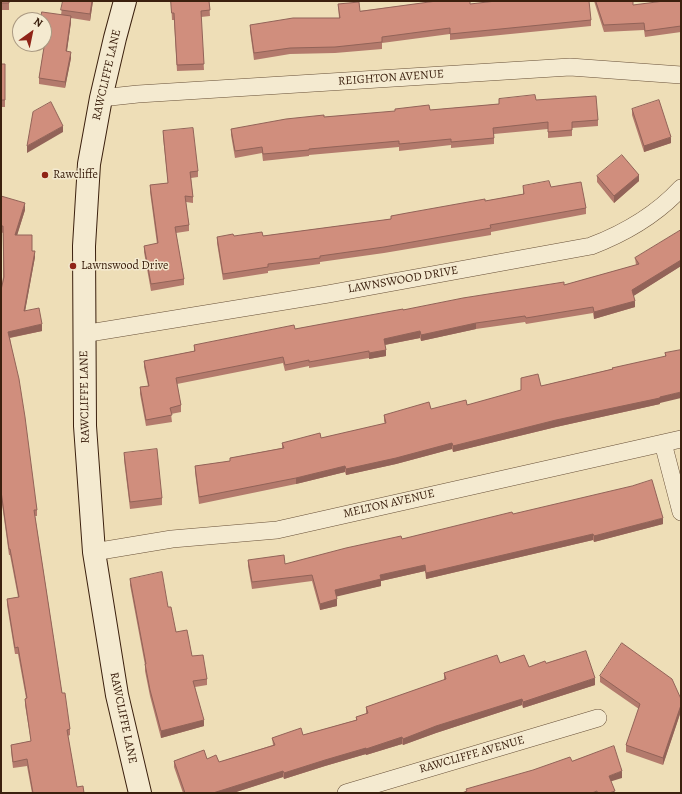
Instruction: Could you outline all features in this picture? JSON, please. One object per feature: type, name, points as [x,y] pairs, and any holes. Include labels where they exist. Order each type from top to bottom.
[{"type":"street","name":"RAWCLIFFE LANE","points":[[125,1],[101,98],[89,164],[84,246],[83,334],[85,426],[94,552],[117,695],[140,793]]},
{"type":"street","name":"REIGHTON AVENUE","points":[[101,98],[138,94],[570,67],[681,75]]},
{"type":"street","name":"LAWNSWOOD DRIVE","points":[[83,334],[328,294],[591,246],[619,234],[645,219],[681,188]]},
{"type":"street","name":"MELTON AVENUE","points":[[94,552],[172,539],[277,530],[681,439]]},
{"type":"street","points":[[664,443],[681,512]]},
{"type":"street","name":"RAWCLIFFE AVENUE","points":[[346,793],[598,718]]},
{"type":"building","points":[[1,1],[9,1],[9,3],[1,3]]},
{"type":"building","points":[[63,1],[92,1],[90,14],[61,10]]},
{"type":"building","points":[[171,1],[209,1],[210,10],[201,11],[204,64],[177,65],[174,13],[172,13]]},
{"type":"building","points":[[437,1],[470,1],[470,4],[496,1],[589,1],[591,20],[450,34],[450,28],[382,37],[382,42],[335,47],[290,48],[254,53],[250,25],[293,18],[340,18],[338,4],[359,2],[360,11]]},
{"type":"building","points":[[596,1],[633,1],[633,5],[664,1],[681,1],[681,26],[645,31],[644,23],[604,25]]},
{"type":"building","points":[[52,13],[71,16],[66,51],[71,52],[65,82],[39,78],[43,52],[52,52]]},
{"type":"building","points":[[1,64],[5,64],[5,100],[1,100]]},
{"type":"building","points":[[535,95],[536,100],[596,96],[598,120],[572,122],[572,130],[548,132],[548,122],[493,128],[494,138],[451,142],[451,139],[399,144],[399,141],[263,154],[262,147],[235,151],[231,129],[286,119],[324,115],[324,117],[395,111],[395,109],[429,105],[430,110],[499,104],[499,99]]},
{"type":"building","points":[[659,100],[671,137],[644,146],[632,109]]},
{"type":"building","points":[[51,102],[63,126],[27,146],[33,112]]},
{"type":"building","points":[[193,128],[198,171],[190,172],[193,197],[185,196],[189,225],[175,227],[184,279],[151,284],[144,246],[158,243],[150,185],[168,183],[163,131]]},
{"type":"building","points":[[622,155],[639,175],[614,196],[597,176]]},
{"type":"building","points":[[549,181],[551,187],[581,182],[586,208],[490,225],[491,228],[384,247],[320,256],[320,258],[268,264],[268,267],[223,274],[217,237],[233,234],[234,236],[262,232],[263,236],[391,219],[391,216],[485,199],[485,201],[524,194],[523,186]]},
{"type":"building","points":[[1,196],[25,203],[15,235],[32,235],[32,251],[35,251],[24,311],[39,308],[42,324],[8,332],[19,379],[25,417],[37,510],[34,510],[62,693],[65,693],[70,729],[67,730],[77,787],[83,786],[84,793],[33,793],[27,759],[13,762],[11,745],[31,741],[25,699],[27,698],[18,647],[15,648],[7,599],[19,597],[9,549],[1,491],[1,290],[4,277]]},
{"type":"building","points":[[681,230],[681,260],[632,290],[635,301],[594,312],[593,307],[526,318],[525,316],[476,323],[421,335],[420,331],[384,339],[386,350],[369,353],[369,351],[285,365],[283,357],[176,378],[181,405],[170,408],[172,415],[146,420],[140,387],[149,386],[144,361],[195,351],[194,345],[294,325],[295,329],[463,298],[564,282],[564,285],[639,264],[635,258]]},
{"type":"building","points":[[681,350],[681,392],[660,398],[556,420],[453,446],[452,443],[396,458],[346,469],[345,466],[296,478],[199,497],[195,466],[230,461],[230,458],[284,448],[282,443],[320,433],[321,438],[386,423],[384,415],[429,402],[431,409],[466,400],[467,405],[521,390],[521,378],[538,374],[541,386],[666,356],[665,353]]},
{"type":"building","points":[[157,449],[162,498],[130,502],[124,453]]},
{"type":"building","points":[[652,480],[663,518],[594,536],[593,534],[426,573],[425,565],[380,575],[381,579],[335,590],[337,599],[320,604],[312,575],[252,582],[248,560],[284,555],[285,564],[346,548],[401,536],[402,539],[512,512],[513,514]]},
{"type":"building","points":[[162,572],[168,607],[171,607],[176,632],[187,630],[192,656],[203,655],[207,679],[193,681],[204,720],[161,731],[150,690],[130,579]]},
{"type":"building","points":[[622,643],[672,679],[681,699],[681,705],[663,758],[626,745],[640,704],[600,676]]},
{"type":"building","points":[[586,651],[595,678],[523,702],[522,699],[436,726],[403,739],[402,737],[366,749],[284,773],[283,771],[213,793],[185,793],[174,761],[204,750],[207,759],[216,755],[219,762],[275,745],[272,738],[301,728],[303,735],[357,720],[356,717],[368,713],[366,707],[446,679],[444,673],[497,655],[500,663],[524,655],[529,667],[545,661],[546,663]]},
{"type":"building","points":[[614,746],[622,771],[609,776],[615,791],[609,793],[597,793],[597,791],[592,793],[462,793],[467,791],[466,789],[533,770],[570,757],[572,761]]},
{"type":"place","name":"Rawcliffe","points":[[45,175]]},
{"type":"place","name":"Lawnswood Drive","points":[[73,266]]}]
